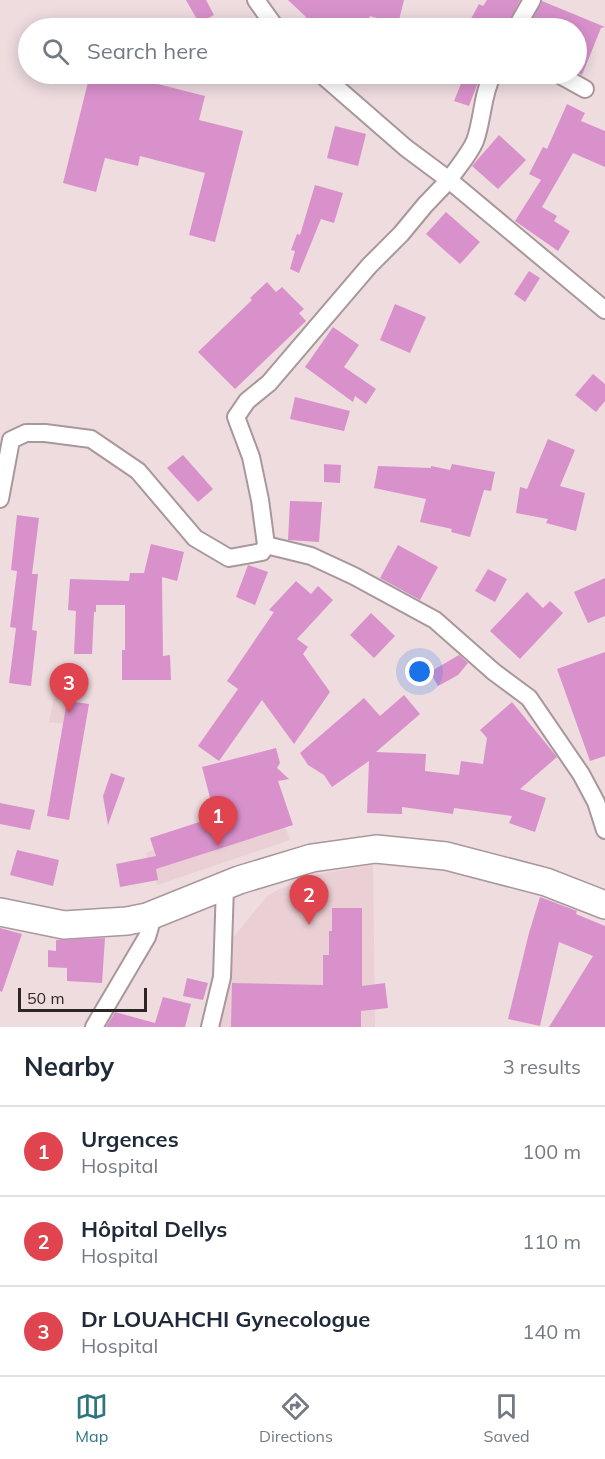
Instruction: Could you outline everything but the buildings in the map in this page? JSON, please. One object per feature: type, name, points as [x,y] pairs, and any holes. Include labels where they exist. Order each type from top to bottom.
[{"type":"main road","points":[[0,912],[64,925],[127,921],[147,917],[225,886],[312,858],[376,849],[446,856],[546,882],[605,905]]},
{"type":"street","points":[[256,0],[269,18]]},
{"type":"street","points":[[522,18],[532,0]]},
{"type":"street","points":[[332,84],[406,148],[449,180],[605,310]]},
{"type":"street","points":[[7,438],[26,433],[45,433],[91,439],[138,471],[195,538],[229,558],[262,552],[266,545],[260,500],[251,458],[236,417],[247,401],[269,383],[369,266],[449,180],[474,143],[488,84]]},
{"type":"street","points":[[576,84],[585,89]]},
{"type":"street","points":[[0,499],[11,440],[7,438]]},
{"type":"street","points":[[266,545],[311,556],[354,576],[435,620],[494,672],[529,698],[581,774],[596,802],[605,830]]},
{"type":"street","points":[[210,1027],[222,977],[225,886]]},
{"type":"street","points":[[94,1027],[147,937],[150,927],[147,917]]},
{"type":"shaded area","points":[[54,698],[89,704],[85,727],[49,722]]},
{"type":"shaded area","points":[[278,807],[290,840],[157,885],[146,853]]},
{"type":"shaded area","points":[[373,865],[375,1027],[215,1027],[219,955],[268,895],[308,876]]},
{"type":"place","name":"Dr LOUAHCHI Gynecologue","points":[[69,713]]},
{"type":"place","name":"Urgences","points":[[218,846]]},
{"type":"place","name":"Hôpital Dellys","points":[[309,925]]}]
